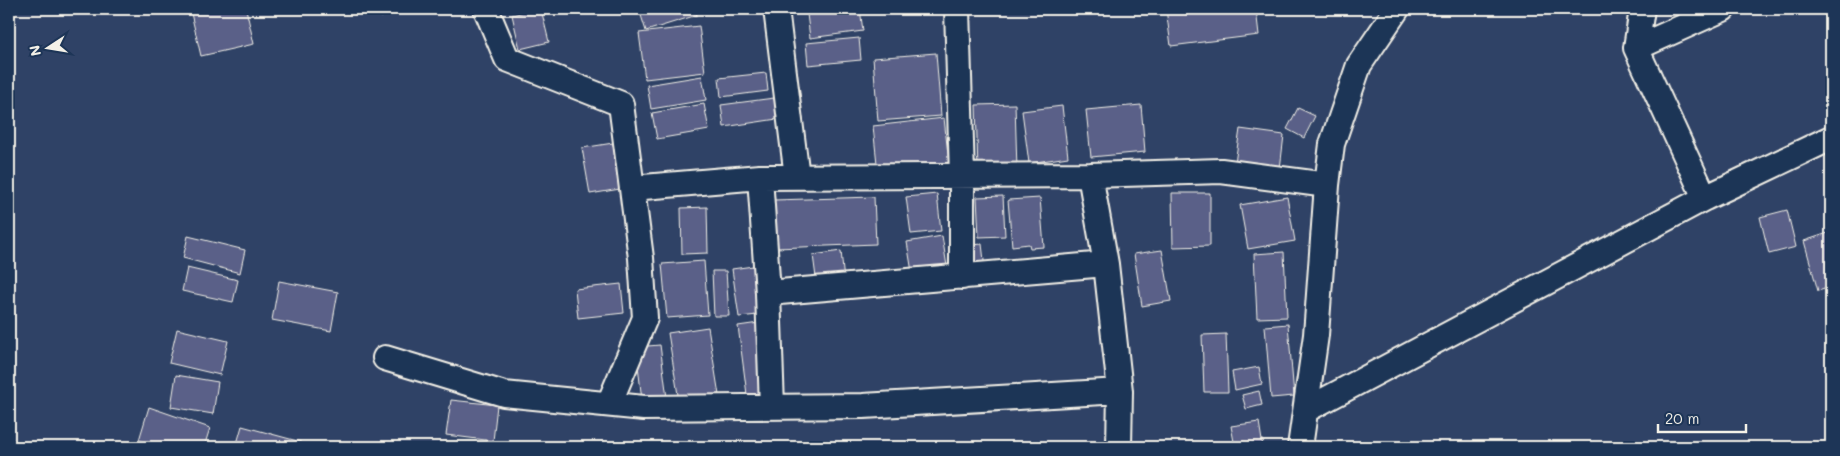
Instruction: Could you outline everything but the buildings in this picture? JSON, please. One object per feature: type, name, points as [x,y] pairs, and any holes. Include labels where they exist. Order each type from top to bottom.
[{"type":"street","points":[[486,9],[507,59],[621,104],[642,258],[645,318],[609,404]]},
{"type":"street","points":[[776,9],[797,177]]},
{"type":"street","points":[[957,9],[962,176],[962,277]]},
{"type":"street","points":[[1300,447],[1316,335],[1327,184],[1332,144],[1359,66],[1397,9]]},
{"type":"street","points":[[1642,9],[1636,48],[1705,198]]},
{"type":"street","points":[[1636,48],[1723,9]]},
{"type":"street","points":[[1306,410],[1705,198],[1831,138]]},
{"type":"street","points":[[632,188],[760,178],[1090,175],[1221,171],[1327,184]]},
{"type":"street","points":[[1090,175],[1106,264],[1120,391],[1120,447]]},
{"type":"street","points":[[760,178],[768,293],[772,407]]},
{"type":"street","points":[[768,293],[1106,264]]},
{"type":"street","points":[[385,358],[504,394],[644,408],[863,406],[1120,391]]}]
